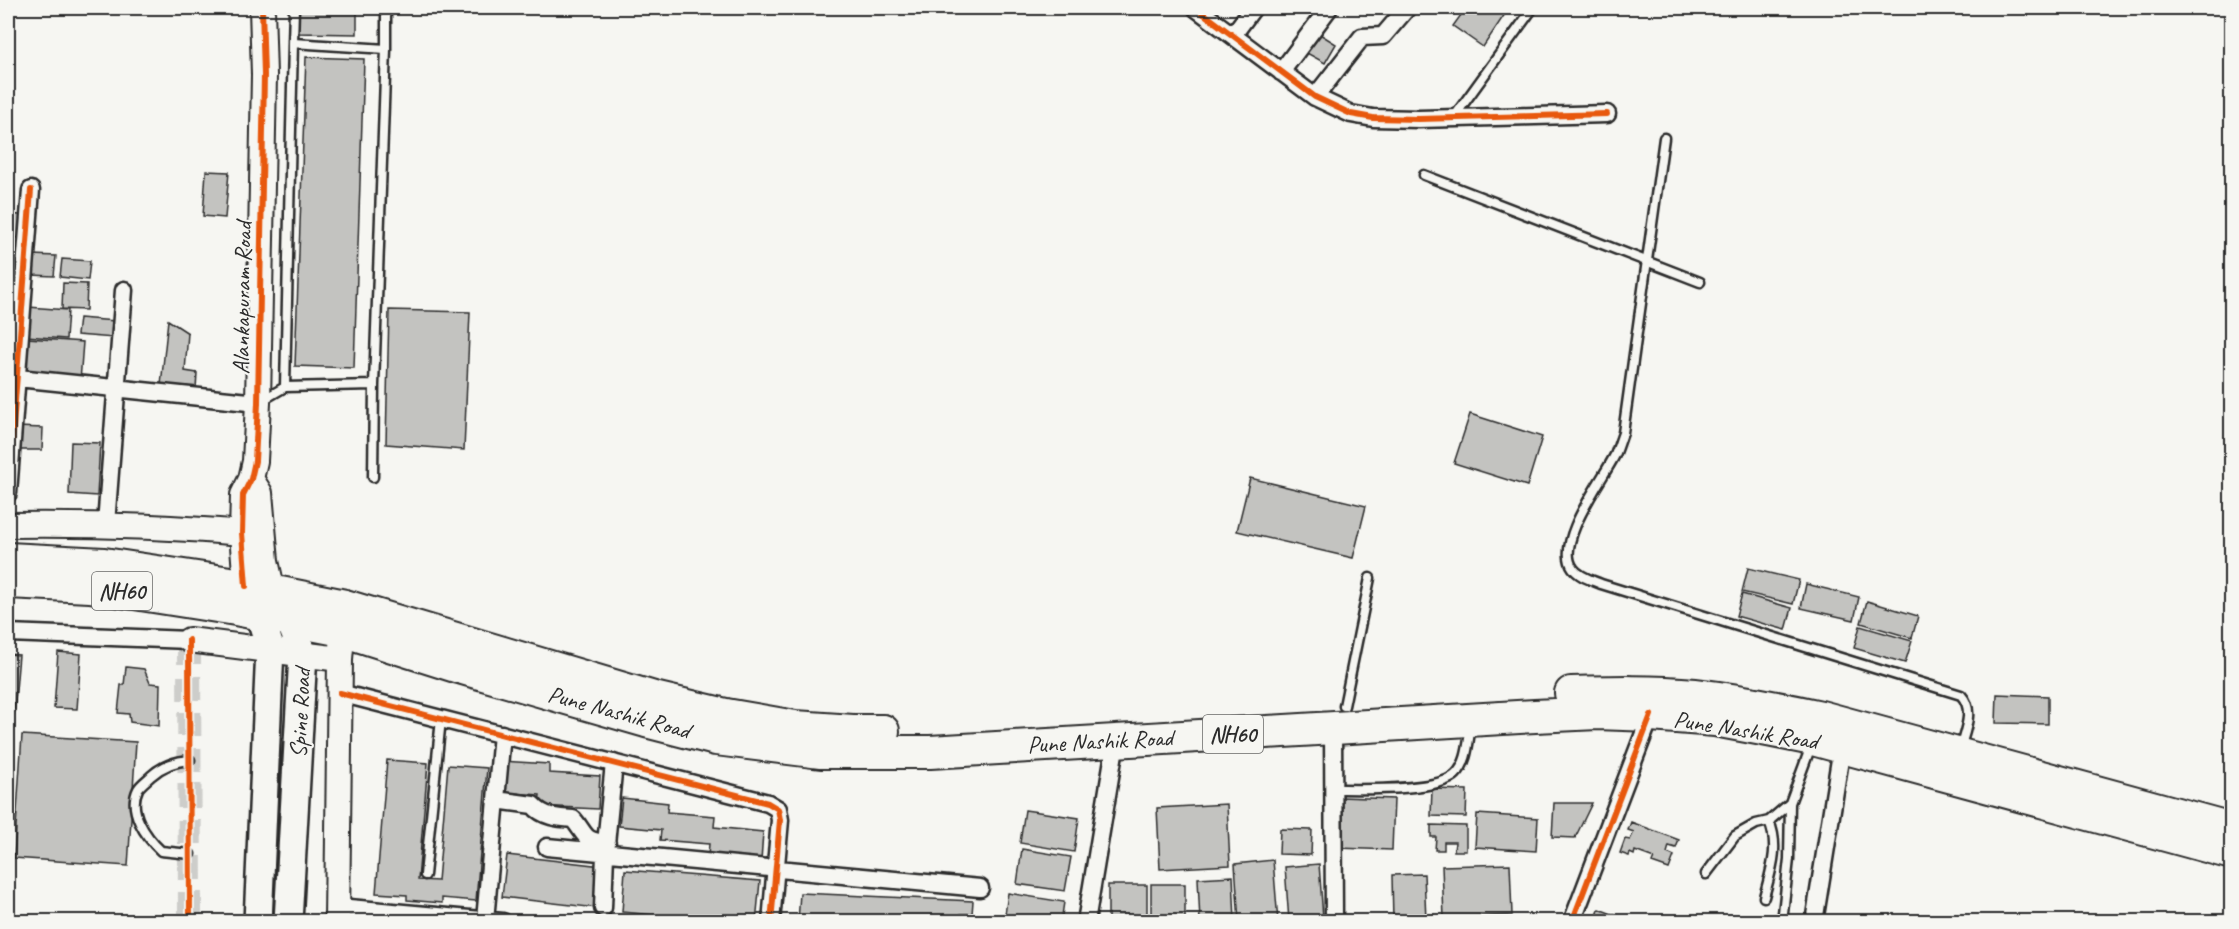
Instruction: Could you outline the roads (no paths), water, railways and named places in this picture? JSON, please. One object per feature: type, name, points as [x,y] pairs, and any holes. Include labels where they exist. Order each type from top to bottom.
[{"type":"highway","name":"Pune Nashik Road","points":[[8,559],[104,564],[267,603],[343,632],[646,721],[716,739],[780,748],[872,753],[1116,741],[1566,693],[1623,692],[1693,695],[1821,717],[2232,829]]},
{"type":"highway","name":"Pune Nashik Road","points":[[8,582],[90,586],[236,609],[267,603]]},
{"type":"highway","name":"Pune Nashik Road","points":[[343,632],[726,715],[795,727],[853,731],[1339,717],[1472,719],[1597,713],[1714,720],[1828,743],[2232,853]]},
{"type":"main road","name":"Spine Road","points":[[258,921],[270,648],[267,603]]},
{"type":"main road","name":"Spine Road","points":[[267,603],[303,654],[288,921]]},
{"type":"street","name":"Alankapuram Road","points":[[262,8],[264,75],[258,403],[255,461],[251,479],[243,495],[242,533],[267,603]]},
{"type":"street","points":[[1196,8],[1315,97],[1351,114],[1372,118],[1607,114]]},
{"type":"street","points":[[1233,35],[1253,8]]},
{"type":"street","points":[[1281,72],[1329,8]]},
{"type":"street","points":[[1315,97],[1362,37],[1383,36],[1407,8]]},
{"type":"street","points":[[8,493],[12,378],[31,190]]},
{"type":"street","points":[[106,524],[124,290]]},
{"type":"street","points":[[12,378],[258,403]]},
{"type":"street","name":"Spine Road","points":[[251,479],[260,493],[267,603]]},
{"type":"street","points":[[8,525],[172,526],[242,533]]},
{"type":"street","points":[[8,633],[189,640],[270,648],[303,654],[343,632]]},
{"type":"street","name":"Spine Road","points":[[337,914],[343,632]]},
{"type":"street","points":[[340,693],[768,803],[778,809],[780,820],[771,921]]},
{"type":"street","points":[[1572,921],[1651,715]]},
{"type":"street","points":[[1334,921],[1334,789],[1339,717]]},
{"type":"street","points":[[485,920],[502,734]]},
{"type":"street","points":[[1086,921],[1116,741]]},
{"type":"street","points":[[1814,921],[1828,743]]},
{"type":"street","points":[[603,908],[614,763]]},
{"type":"street","points":[[496,800],[533,805],[538,811],[551,816],[573,819],[591,842],[606,848]]},
{"type":"street","points":[[547,847],[606,848],[776,870],[980,888]]},
{"type":"street","points":[[337,914],[503,921]]},
{"type":"lane","points":[[285,387],[294,8]]},
{"type":"lane","points":[[373,477],[386,8]]},
{"type":"lane","points":[[1453,118],[1533,8]]},
{"type":"lane","points":[[293,44],[386,49]]},
{"type":"lane","points":[[1664,138],[1623,433],[1615,454],[1570,539],[1568,555],[1573,568],[1582,576],[1601,584],[1961,695],[1970,710],[1958,755]]},
{"type":"lane","points":[[1424,175],[1700,282]]},
{"type":"lane","points":[[258,403],[285,387],[374,385]]},
{"type":"lane","points":[[1339,717],[1370,578]]},
{"type":"lane","points":[[425,875],[441,719]]},
{"type":"lane","points":[[1334,789],[1405,788],[1433,784],[1456,775],[1464,760],[1472,719]]},
{"type":"lane","points":[[1706,874],[1735,836],[1756,824],[1770,821],[1790,803],[1828,743]]},
{"type":"lane","points":[[190,760],[176,761],[156,771],[138,788],[135,799],[139,822],[145,836],[161,851],[190,854]]},
{"type":"lane","points":[[1782,921],[1789,859],[1790,803]]},
{"type":"lane","points":[[1764,897],[1776,836],[1770,821]]},
{"type":"tunnel","points":[[189,640],[190,922]]}]
